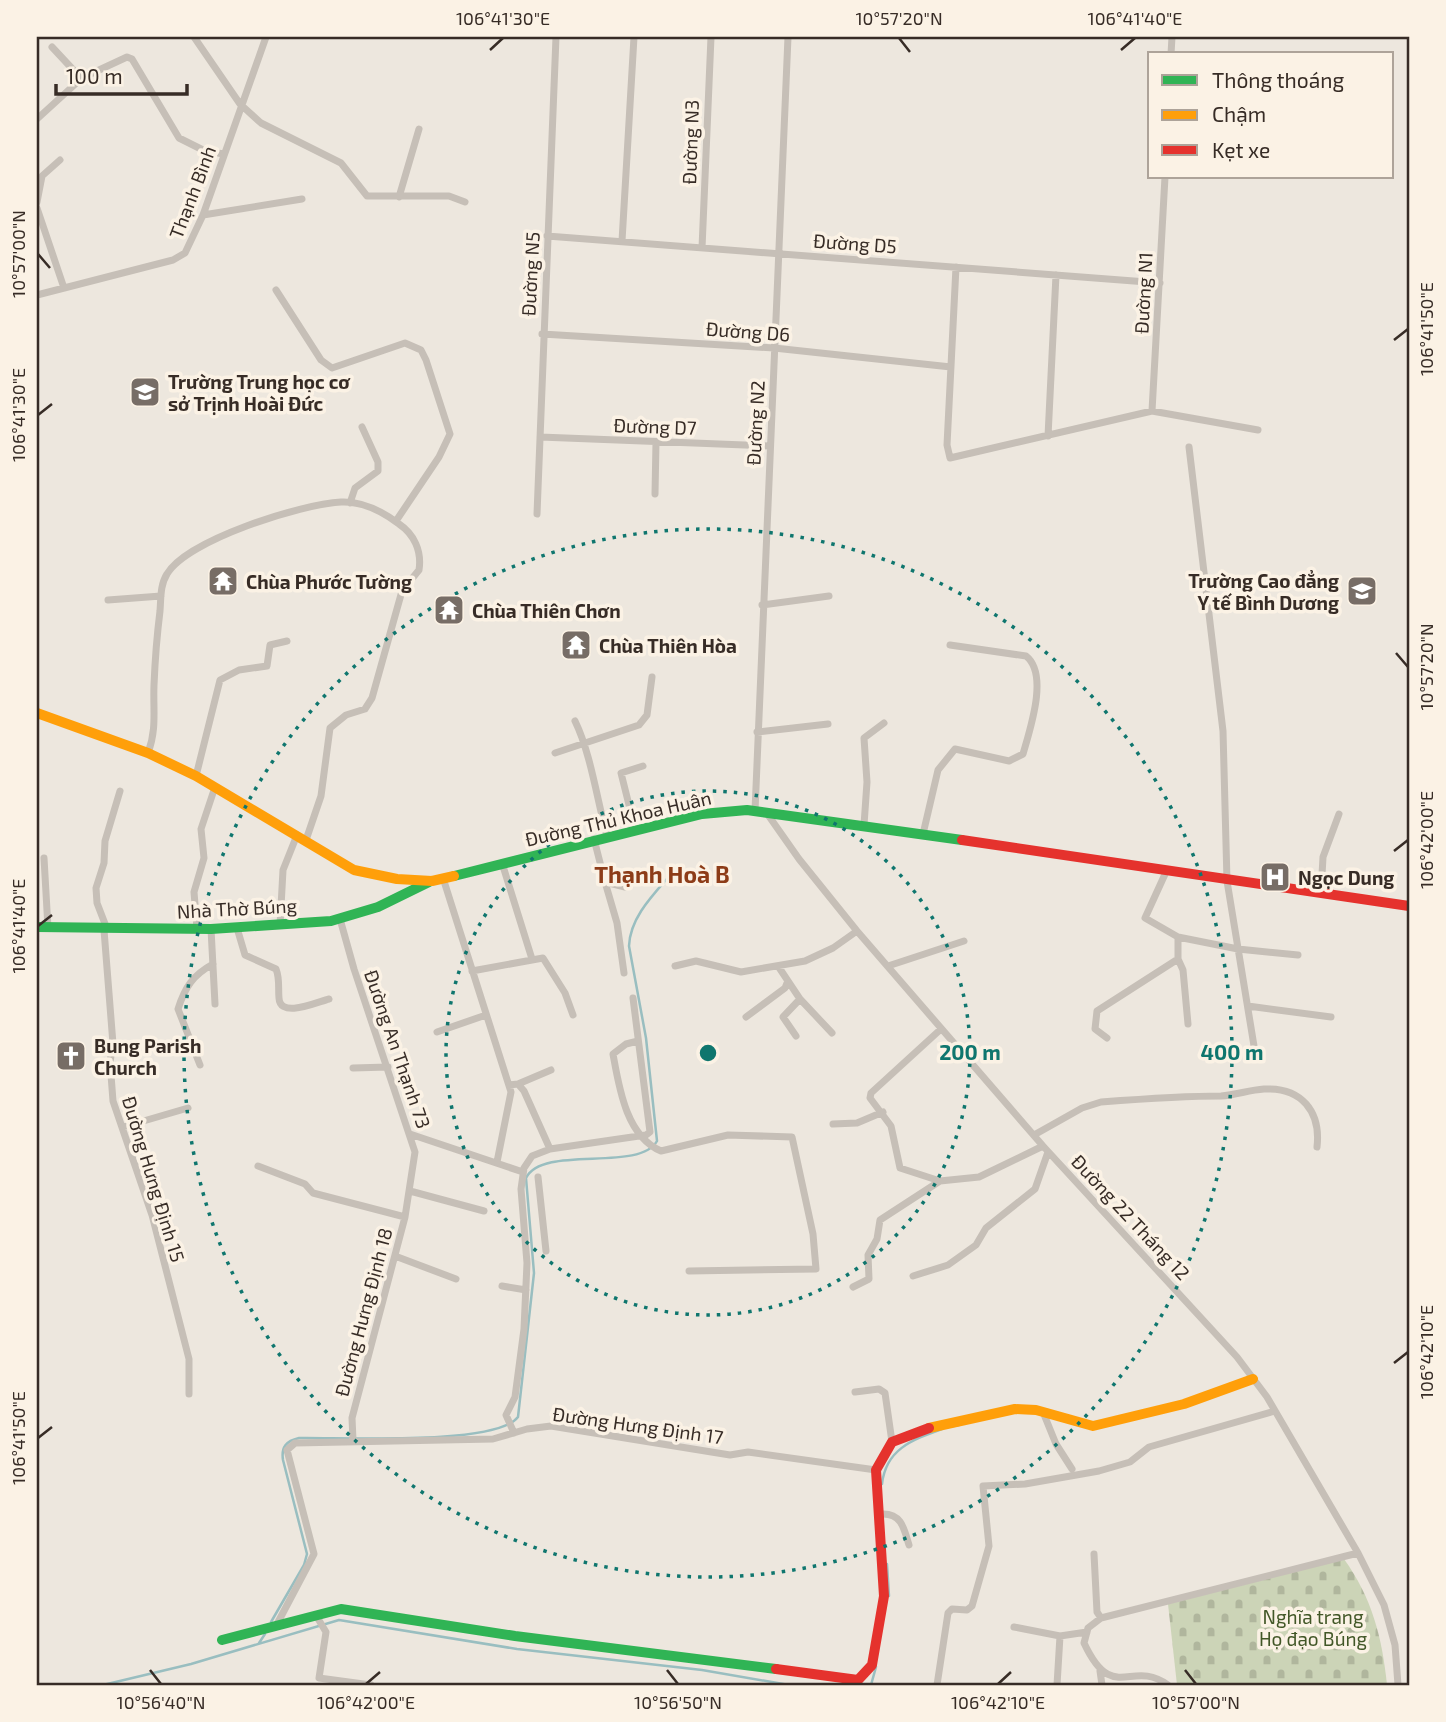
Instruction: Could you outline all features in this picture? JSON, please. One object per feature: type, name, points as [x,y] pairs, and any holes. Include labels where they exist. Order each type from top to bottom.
[{"type":"street","points":[[194,37],[240,104],[261,123],[341,163],[367,196],[449,196],[466,202]]},
{"type":"street","name":"Thạnh Bình","points":[[37,295],[173,260],[185,253],[203,215],[240,104],[266,37]]},
{"type":"street","name":"Đường N5","points":[[537,514],[542,334],[556,37]]},
{"type":"street","points":[[622,242],[634,37]]},
{"type":"street","name":"Đường N3","points":[[702,248],[711,37]]},
{"type":"street","name":"Đường N2","points":[[760,812],[757,733],[788,37]]},
{"type":"street","points":[[52,47],[83,77]]},
{"type":"street","points":[[37,119],[83,77],[127,57],[132,59],[179,138],[205,151],[225,155]]},
{"type":"street","points":[[399,197],[419,129]]},
{"type":"street","points":[[37,202],[42,176],[60,160]]},
{"type":"street","name":"Đường N1","points":[[1152,411],[1165,178]]},
{"type":"street","points":[[203,215],[302,199]]},
{"type":"street","points":[[37,208],[64,288]]},
{"type":"street","name":"Đường D5","points":[[547,236],[1160,283]]},
{"type":"street","points":[[956,267],[949,457],[956,458],[1152,411],[1258,430]]},
{"type":"street","points":[[1048,436],[1056,275]]},
{"type":"street","points":[[276,290],[321,360],[332,368],[405,343],[421,351],[426,360],[450,435],[439,457],[396,521]]},
{"type":"street","name":"Đường D6","points":[[542,334],[774,348],[951,368]]},
{"type":"street","points":[[350,503],[355,488],[378,471],[378,461],[362,427]]},
{"type":"street","name":"Đường D7","points":[[540,437],[769,446]]},
{"type":"street","points":[[655,495],[656,442]]},
{"type":"street","points":[[1189,447],[1223,731],[1227,881],[1255,1052]]},
{"type":"street","points":[[148,753],[155,732],[154,689],[161,596],[167,573],[197,550],[283,513],[319,505],[350,503],[382,512],[396,521],[414,539],[418,548],[419,570],[402,591],[372,698],[365,709],[346,715],[330,727],[321,796],[283,870],[280,925]]},
{"type":"street","points":[[108,600],[161,596]]},
{"type":"street","points":[[762,605],[829,596]]},
{"type":"street","points":[[196,776],[220,680],[239,670],[267,666],[270,660],[270,645],[287,641]]},
{"type":"street","points":[[923,834],[938,770],[955,749],[1009,761],[1023,754],[1034,718],[1037,671],[1033,662],[1026,656],[950,645]]},
{"type":"street","points":[[555,753],[628,730],[643,722],[651,702],[652,677]]},
{"type":"street","name":"Đường Thủ Khoa Huân","points":[[37,713],[148,753],[196,776],[354,870],[397,879],[437,879],[702,814],[760,812],[1409,906]]},
{"type":"street","points":[[575,721],[585,744],[587,762],[607,836]]},
{"type":"street","points":[[864,825],[867,782],[864,738],[884,723]]},
{"type":"street","points":[[757,733],[828,724]]},
{"type":"street","points":[[635,830],[621,773],[643,766]]},
{"type":"street","points":[[197,929],[194,892],[204,858],[201,829],[215,787]]},
{"type":"street","name":"Đường Hưng Định 15","points":[[120,791],[105,841],[104,863],[96,888],[97,903],[105,930],[113,1044],[110,1062],[113,1101],[152,1216],[189,1359],[189,1394]]},
{"type":"street","name":"Đường 22 Tháng 12","points":[[760,812],[857,931],[1046,1149],[1237,1357],[1275,1411],[1358,1553],[1384,1605],[1395,1645],[1398,1685]]},
{"type":"street","points":[[1321,893],[1324,857],[1339,814]]},
{"type":"street","points":[[594,839],[617,923],[624,973]]},
{"type":"street","points":[[42,928],[44,858]]},
{"type":"street","points":[[502,863],[532,959]]},
{"type":"street","points":[[1166,872],[1146,918],[1178,937],[1238,949],[1298,955]]},
{"type":"street","points":[[437,879],[472,971],[511,1092],[497,1162]]},
{"type":"street","name":"Nhà Thờ Búng","points":[[42,928],[211,929],[340,919],[378,907],[437,879]]},
{"type":"street","points":[[605,882],[625,887],[635,880]]},
{"type":"street","name":"Đường An Thạnh 73","points":[[340,919],[415,1152],[411,1191]]},
{"type":"street","points":[[237,928],[245,955],[276,969],[279,1003],[282,1007],[289,1009],[329,999]]},
{"type":"street","points":[[211,929],[215,1004]]},
{"type":"street","points":[[675,966],[696,961],[741,972],[778,966],[820,956],[857,931]]},
{"type":"street","points":[[1178,937],[1178,959],[1183,970],[1188,1024]]},
{"type":"street","points":[[888,966],[964,941]]},
{"type":"street","points":[[472,971],[532,959],[547,961],[573,1015]]},
{"type":"street","points":[[1107,1038],[1095,1029],[1097,1011],[1178,959]]},
{"type":"street","points":[[200,1065],[178,1009],[196,972],[213,964]]},
{"type":"street","points":[[778,966],[787,983],[832,1033]]},
{"type":"street","points":[[746,1017],[785,988],[787,983]]},
{"type":"street","points":[[546,1251],[523,1172],[532,1156],[550,1149],[646,1135],[652,1126],[633,998]]},
{"type":"street","points":[[796,1036],[783,1017],[800,999]]},
{"type":"street","points":[[1248,1006],[1331,1017]]},
{"type":"street","points":[[437,1032],[486,1015]]},
{"type":"street","points":[[941,1028],[871,1093],[870,1098],[891,1126],[900,1168],[940,1181],[979,1177],[1046,1149]]},
{"type":"street","points":[[638,1041],[626,1044],[612,1054],[615,1074],[638,1136],[661,1152],[728,1135],[792,1137],[813,1234],[816,1269],[689,1272]]},
{"type":"street","points":[[353,1068],[388,1067]]},
{"type":"street","points":[[509,1085],[551,1070]]},
{"type":"street","points":[[518,1084],[550,1149]]},
{"type":"street","points":[[1034,1135],[1082,1108],[1101,1102],[1237,1095],[1268,1089],[1283,1091],[1311,1109],[1319,1130],[1317,1147]]},
{"type":"street","points":[[123,1127],[188,1108]]},
{"type":"street","points":[[833,1124],[857,1123],[883,1112]]},
{"type":"street","points":[[410,1134],[523,1172]]},
{"type":"street","points":[[913,1276],[948,1265],[976,1245],[992,1223],[1035,1189],[1046,1149]]},
{"type":"street","points":[[258,1166],[305,1184],[313,1193],[405,1217]]},
{"type":"street","points":[[514,1433],[509,1420],[516,1390],[526,1290],[528,1189],[538,1177]]},
{"type":"street","points":[[853,1287],[869,1279],[867,1255],[877,1239],[880,1220],[940,1181]]},
{"type":"street","points":[[411,1191],[484,1211]]},
{"type":"street","name":"Đường Hưng Định 18","points":[[353,1440],[352,1418],[411,1191]]},
{"type":"street","points":[[395,1256],[456,1279]]},
{"type":"street","points":[[502,1286],[526,1290]]},
{"type":"street","points":[[222,1640],[318,1618],[341,1609],[852,1681],[864,1676],[872,1665],[884,1596],[883,1514],[876,1470],[892,1442],[907,1434],[977,1415],[1015,1409],[1043,1412],[1093,1426],[1184,1404],[1253,1379]]},
{"type":"street","points":[[856,1392],[879,1389],[885,1393],[892,1442]]},
{"type":"street","points":[[937,1685],[948,1613],[952,1609],[967,1610],[972,1606],[989,1550],[984,1485],[1026,1484],[1099,1471],[1130,1462],[1149,1447],[1275,1411]]},
{"type":"street","points":[[1043,1412],[1056,1444],[1072,1469]]},
{"type":"street","name":"Đường Hưng Định 17","points":[[276,1626],[314,1554],[287,1450],[295,1443],[493,1439],[551,1426],[730,1455],[748,1452],[876,1470]]},
{"type":"street","points":[[883,1514],[900,1520],[909,1545]]},
{"type":"street","points":[[1168,1685],[1155,1678],[1107,1676],[1100,1670],[1084,1643],[1088,1628],[1101,1618],[1358,1553]]},
{"type":"street","points":[[1094,1555],[1097,1612],[1101,1618]]},
{"type":"street","points":[[318,1618],[326,1632],[318,1682],[371,1685]]},
{"type":"street","points":[[1014,1627],[1060,1636],[1087,1633]]},
{"type":"street","points":[[1057,1685],[1060,1636]]},
{"type":"street","points":[[1100,1670],[1102,1685]]},
{"type":"green space","name":"Nghĩa trang Họ đạo Búng","points":[[1344,1559],[1369,1603],[1382,1651],[1387,1685],[1177,1685],[1168,1604]]},
{"type":"waterway","points":[[271,1622],[304,1565],[307,1554],[283,1460],[284,1448],[288,1443],[299,1438],[450,1436],[504,1426],[518,1417],[534,1273],[526,1178],[536,1168],[551,1162],[631,1156],[647,1150],[657,1141],[646,1038],[629,946],[630,935],[638,916],[673,872]]},
{"type":"waterway","points":[[948,1427],[959,1425]]},
{"type":"waterway","points":[[882,1484],[884,1472],[895,1454],[911,1442],[942,1429]]},
{"type":"waterway","points":[[887,1564],[889,1596]]},
{"type":"waterway","points":[[103,1685],[191,1664],[339,1620],[517,1649],[702,1670],[789,1685]]},
{"type":"waterway","points":[[259,1643],[265,1634]]},
{"type":"waterway","points":[[871,1685],[876,1667]]},
{"type":"traffic: fast","points":[[454,876],[702,814],[747,810],[962,840]]},
{"type":"traffic: fast","points":[[37,927],[211,929],[331,921],[378,907],[429,882]]},
{"type":"traffic: fast","points":[[222,1640],[341,1609],[515,1636],[776,1669]]},
{"type":"traffic: slow","points":[[37,713],[148,753],[196,776],[354,870],[397,879],[432,881],[454,876]]},
{"type":"traffic: slow","points":[[929,1428],[1015,1409],[1036,1410],[1093,1426],[1184,1404],[1253,1379]]},
{"type":"traffic: jam","points":[[962,840],[1409,906]]},
{"type":"traffic: jam","points":[[776,1669],[858,1680],[872,1665],[884,1596],[876,1470],[892,1442],[929,1428]]},
{"type":"place","name":"Trường Trung học cơ sở Trịnh Hoài Đức","points":[[145,392]]},
{"type":"place","name":"Chùa Phước Tường","points":[[223,581]]},
{"type":"place","name":"Trường Cao đẳng Y tế Bình Dương","points":[[1362,591]]},
{"type":"place","name":"Chùa Thiên Chơn","points":[[449,610]]},
{"type":"place","name":"Chùa Thiên Hòa","points":[[576,645]]},
{"type":"place","name":"Ngọc Dung","points":[[1275,877]]},
{"type":"place","name":"Bung Parish Church","points":[[71,1056]]},
{"type":"district","name":"Thạnh Hoà B","points":[[662,874]]}]
